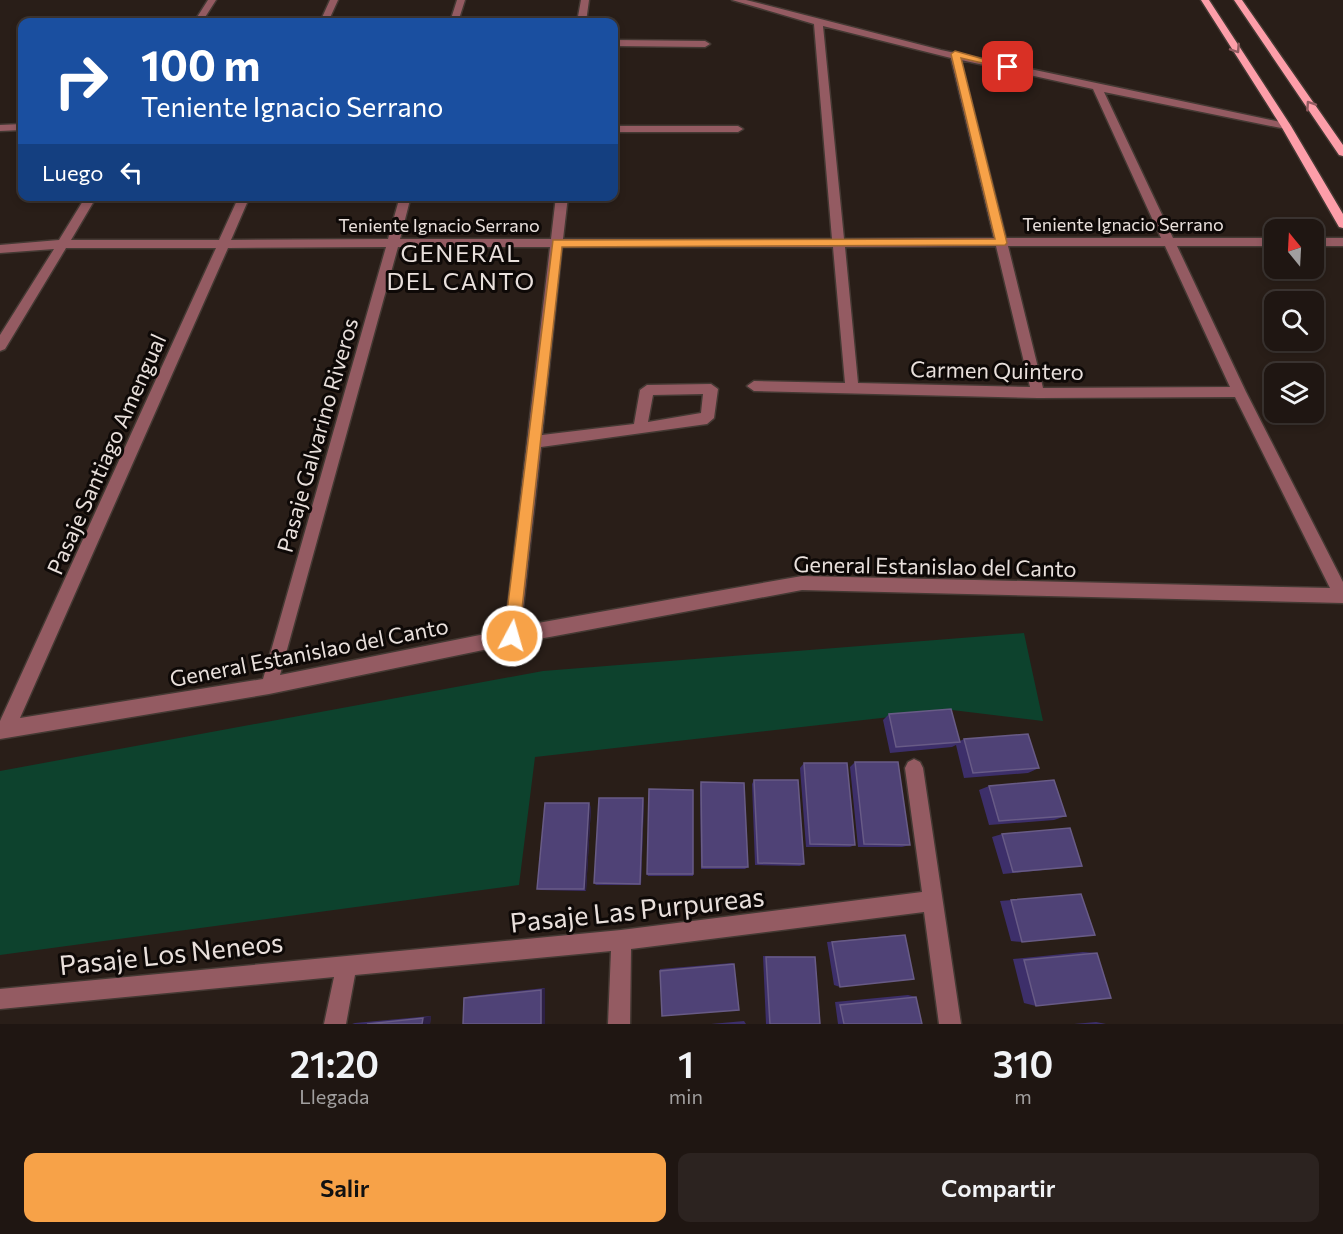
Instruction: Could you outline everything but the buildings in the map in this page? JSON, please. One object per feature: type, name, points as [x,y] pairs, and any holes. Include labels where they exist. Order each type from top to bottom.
[{"type":"main road","points":[[1204,0],[1286,126],[1343,224]]},
{"type":"main road","points":[[1238,0],[1343,153]]},
{"type":"street","points":[[201,18],[212,0]]},
{"type":"street","points":[[326,18],[334,0]]},
{"type":"street","points":[[455,18],[461,0]]},
{"type":"street","points":[[583,18],[585,0]]},
{"type":"street","points":[[736,0],[785,14],[1097,88],[1286,126]]},
{"type":"street","points":[[785,14],[789,0]]},
{"type":"street","points":[[818,22],[852,389]]},
{"type":"street","points":[[618,44],[705,44]]},
{"type":"street","points":[[955,54],[1038,393]]},
{"type":"street","points":[[1097,88],[1239,392],[1342,596]]},
{"type":"street","points":[[0,128],[18,127]]},
{"type":"street","points":[[618,129],[738,129]]},
{"type":"street","points":[[0,346],[89,201]]},
{"type":"street","name":"Pasaje Santiago Amengual","points":[[3,730],[243,201]]},
{"type":"street","name":"Pasaje Galvarino Riveros","points":[[269,686],[405,201]]},
{"type":"street","points":[[512,636],[561,201]]},
{"type":"street","name":"Teniente Ignacio Serrano","points":[[0,249],[63,244],[224,243],[1264,242]]},
{"type":"street","points":[[1324,242],[1343,242]]},
{"type":"street","name":"Carmen Quintero","points":[[754,386],[1038,393],[1239,392]]},
{"type":"street","points":[[534,442],[640,429],[707,418],[711,390],[647,390],[640,429]]},
{"type":"street","name":"General Estanislao del Canto","points":[[3,730],[269,686],[512,636],[802,583],[1342,596]]},
{"type":"street","points":[[914,768],[950,1024]]},
{"type":"street","name":"Pasaje Las Purpureas","points":[[347,965],[621,940],[932,901]]},
{"type":"street","points":[[619,1024],[621,940]]},
{"type":"street","points":[[335,1024],[347,965]]},
{"type":"street","name":"Pasaje Los Neneos","points":[[0,999],[347,965]]},
{"type":"green space","points":[[1024,633],[1043,721],[952,710],[535,757],[519,885],[0,955],[0,771],[543,671]]},
{"type":"district","name":"GENERAL DEL CANTO","points":[[461,266]]},
{"type":"route","points":[[512,636],[557,243],[1002,243],[955,54],[1008,67]]}]
